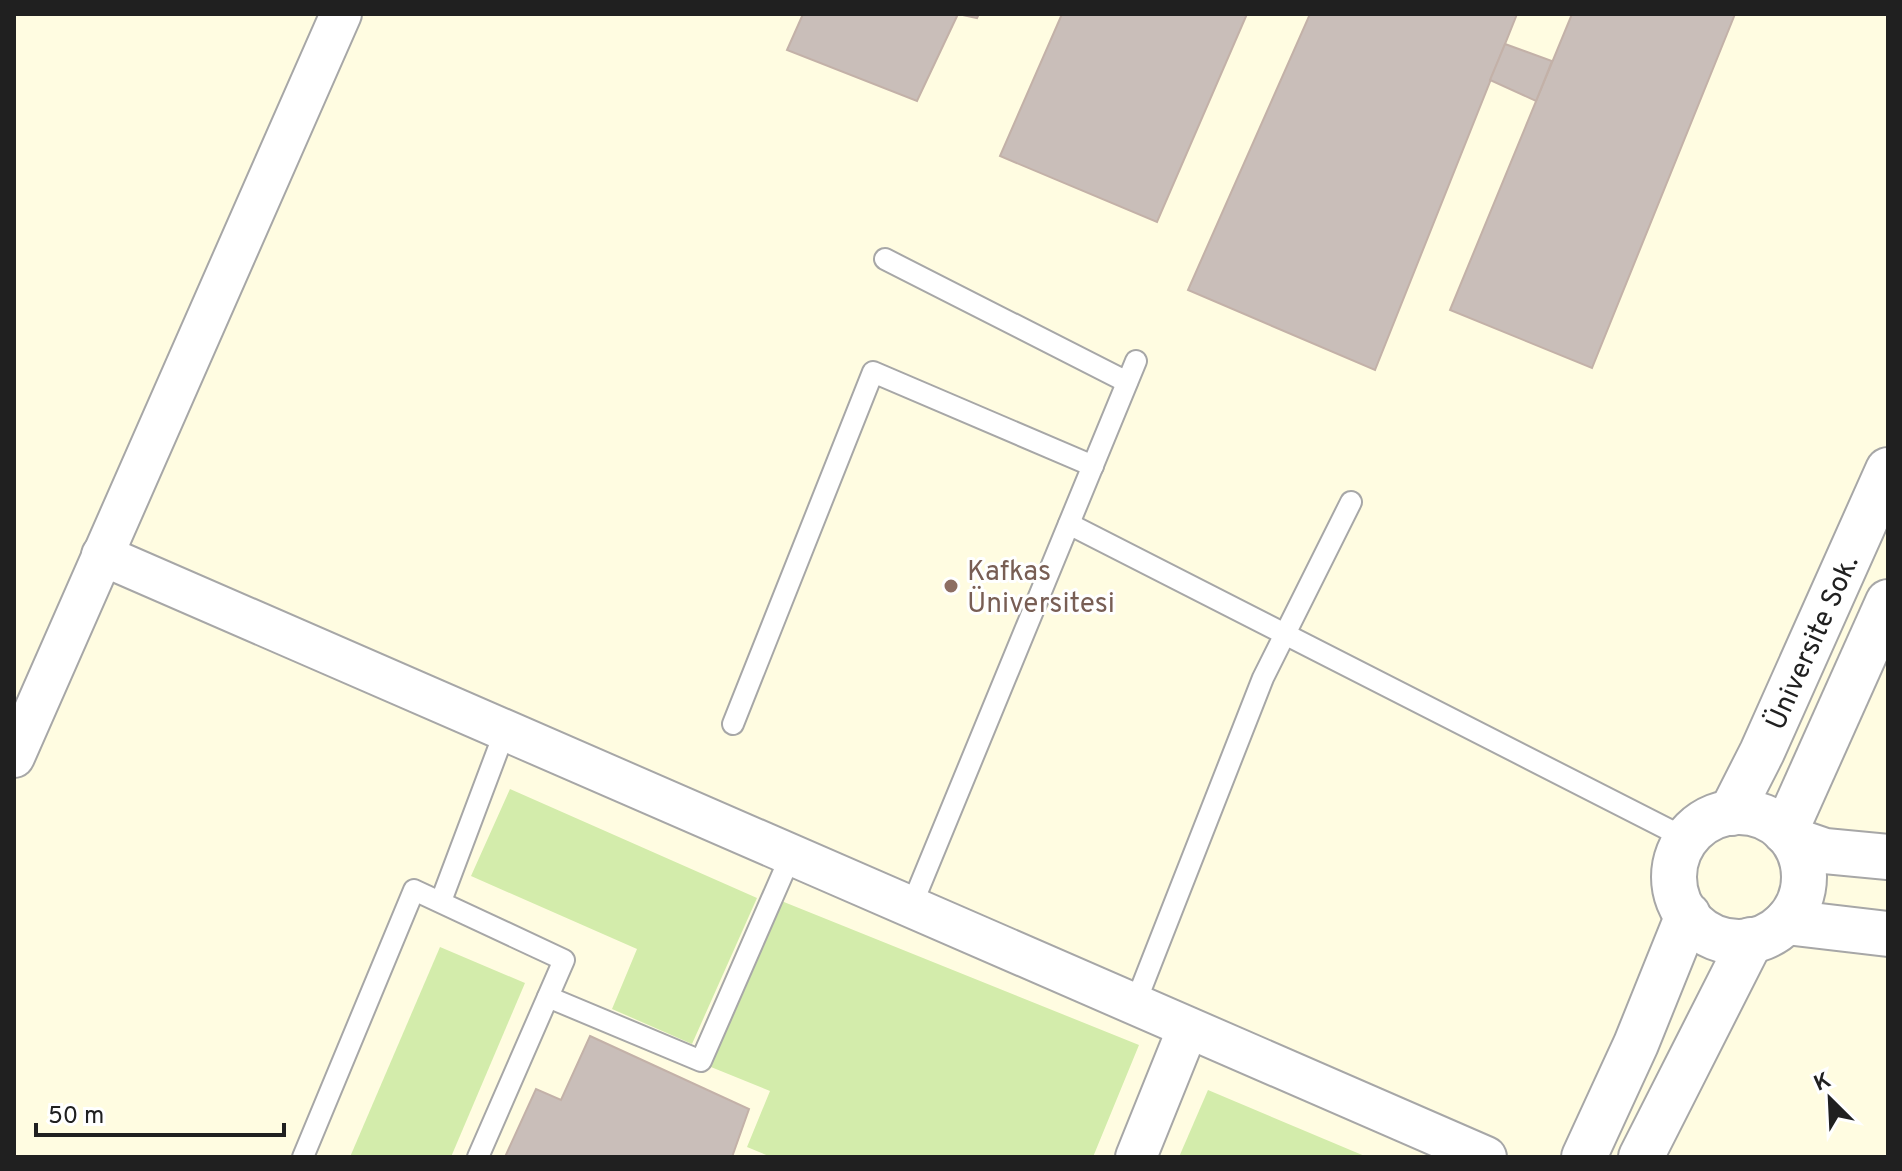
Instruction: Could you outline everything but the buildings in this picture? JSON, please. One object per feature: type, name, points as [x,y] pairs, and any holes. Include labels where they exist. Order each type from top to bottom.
[{"type":"street","points":[[14,757],[341,14]]},
{"type":"street","name":"Üniversite Sok.","points":[[1731,813],[1762,752],[1888,470]]},
{"type":"street","points":[[102,555],[1486,1157]]},
{"type":"street","name":"Üniversite Sok.","points":[[1789,836],[1888,602]]},
{"type":"street","points":[[1789,836],[1801,856],[1803,891],[1797,908],[1768,931],[1738,942],[1721,940],[1705,932],[1681,906],[1675,872],[1687,839],[1714,818],[1731,813],[1749,813],[1766,818],[1789,836],[1825,851],[1888,857]]},
{"type":"street","points":[[1584,1157],[1636,1044],[1688,915]]},
{"type":"street","points":[[1768,931],[1888,934]]},
{"type":"street","points":[[1641,1157],[1768,931]]},
{"type":"street","points":[[1136,1157],[1188,1028]]},
{"type":"lane","points":[[885,259],[1127,382]]},
{"type":"lane","points":[[911,907],[1136,361]]},
{"type":"lane","points":[[733,724],[873,372],[1093,466]]},
{"type":"lane","points":[[1135,1004],[1263,678],[1351,502]]},
{"type":"lane","points":[[1069,524],[1687,839]]},
{"type":"lane","points":[[441,901],[505,731]]},
{"type":"lane","points":[[548,997],[701,1061],[791,855]]},
{"type":"lane","points":[[303,1157],[414,890],[564,960],[478,1157]]},
{"type":"shaded area","name":"Kafkas Üniversitesi","points":[[14,14],[1888,14],[1888,1157],[14,1157]]},
{"type":"green space","points":[[510,789],[757,898],[692,1044],[612,1009],[637,949],[471,876]]},
{"type":"green space","points":[[774,898],[1139,1045],[1093,1157],[771,1157],[747,1147],[770,1091],[706,1065]]},
{"type":"green space","points":[[440,947],[525,983],[451,1157],[350,1157]]},
{"type":"green space","points":[[1208,1090],[1367,1157],[1179,1157]]},
{"type":"place","name":"Kafkas Üniversitesi","points":[[951,586]]}]
